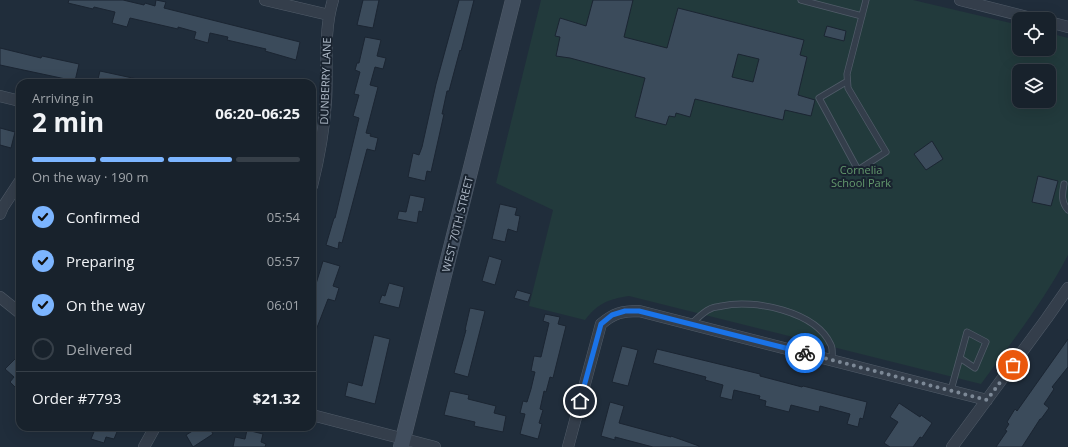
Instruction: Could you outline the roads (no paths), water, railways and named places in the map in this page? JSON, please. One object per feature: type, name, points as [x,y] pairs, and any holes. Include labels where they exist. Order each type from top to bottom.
[{"type":"street","points":[[265,0],[329,15]]},
{"type":"street","name":"DUNBERRY LANE","points":[[316,162],[324,131],[327,30],[333,0]]},
{"type":"street","name":"WEST 70TH STREET","points":[[402,443],[513,0]]},
{"type":"street","points":[[960,0],[1012,13]]},
{"type":"street","points":[[1056,24],[1068,27]]},
{"type":"street","points":[[0,96],[16,100]]},
{"type":"street","points":[[0,214],[16,187]]},
{"type":"street","points":[[952,447],[1068,288]]},
{"type":"street","points":[[0,297],[16,310]]},
{"type":"street","points":[[568,447],[601,324],[612,315],[625,311],[639,311],[987,400]]},
{"type":"street","points":[[316,416],[402,443],[435,447]]},
{"type":"street","points":[[144,447],[153,431]]},
{"type":"lane","points":[[801,0],[862,16]]},
{"type":"lane","points":[[846,82],[819,98],[858,170],[886,152],[848,88],[846,82],[866,0]]},
{"type":"lane","points":[[1064,184],[1062,196],[1064,205],[1068,210]]},
{"type":"lane","points":[[691,324],[710,309],[731,304],[754,304],[781,309],[805,320],[822,331],[832,346],[832,360]]},
{"type":"lane","points":[[951,390],[967,332],[986,342],[975,368],[960,358]]},
{"type":"park label","name":"Cornelia School Park","points":[[861,175]]}]
